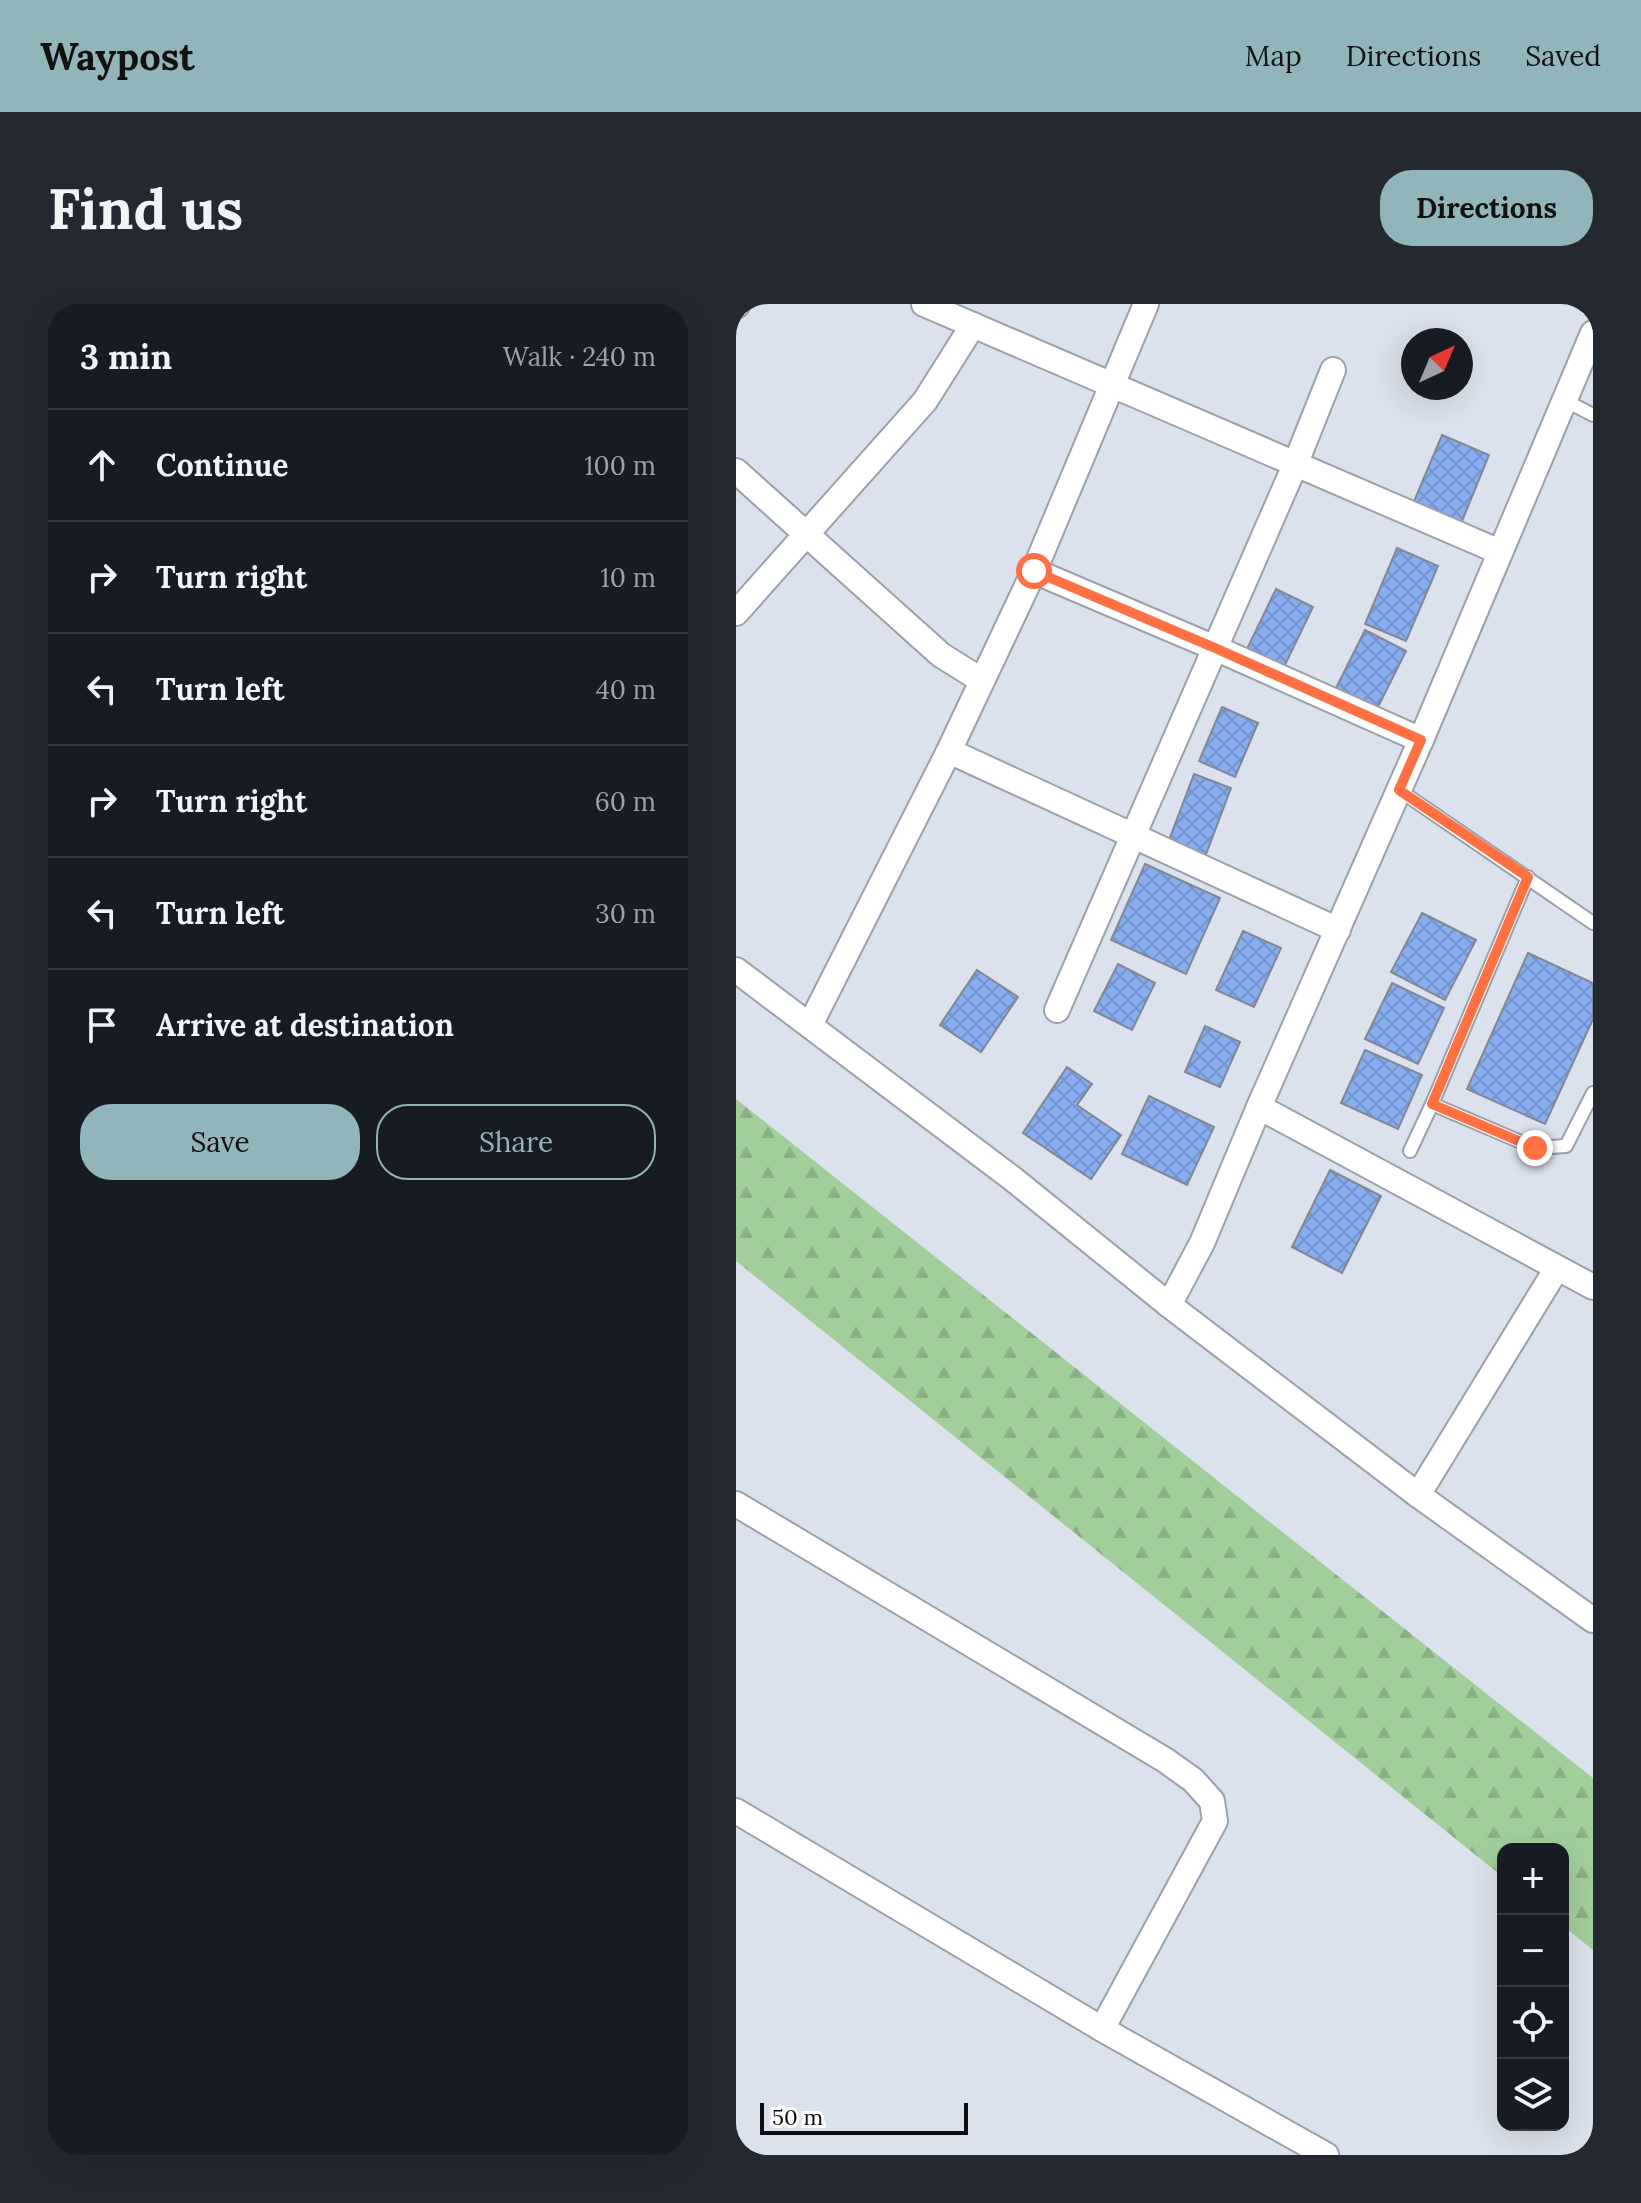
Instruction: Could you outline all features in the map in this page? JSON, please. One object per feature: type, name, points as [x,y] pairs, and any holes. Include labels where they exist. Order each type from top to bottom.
[{"type":"street","points":[[810,1025],[949,751],[1034,571],[1146,304]]},
{"type":"street","points":[[932,306],[1500,552]]},
{"type":"street","points":[[736,613],[925,401],[973,325]]},
{"type":"street","points":[[1169,1305],[1202,1243],[1421,740],[1593,333]]},
{"type":"street","points":[[1057,1010],[1295,465],[1333,370]]},
{"type":"street","points":[[736,471],[941,655],[981,680]]},
{"type":"street","points":[[1034,571],[1421,740]]},
{"type":"street","points":[[949,751],[1338,930]]},
{"type":"street","points":[[736,970],[1013,1179],[1169,1305],[1418,1495],[1593,1620]]},
{"type":"street","points":[[1259,1107],[1593,1287]]},
{"type":"street","points":[[1418,1495],[1557,1268]]},
{"type":"street","points":[[736,1504],[1165,1760],[1193,1780],[1212,1801],[1215,1821],[1102,2029]]},
{"type":"street","points":[[736,1811],[1102,2029],[1326,2155]]},
{"type":"lane","points":[[1564,400],[1593,415]]},
{"type":"lane","points":[[1399,790],[1593,923]]},
{"type":"lane","points":[[1410,1151],[1528,877]]},
{"type":"lane","points":[[1432,1104],[1535,1148],[1566,1146],[1593,1093]]},
{"type":"green space","points":[[736,1099],[1593,1778],[1593,1950],[1569,1931],[1569,1843],[1497,1843],[1497,1872],[736,1261]]},
{"type":"building","points":[[1442,435],[1489,455],[1460,526],[1412,506]]},
{"type":"building","points":[[1397,548],[1438,566],[1406,641],[1365,624]]},
{"type":"building","points":[[1276,589],[1313,607],[1283,669],[1246,651]]},
{"type":"building","points":[[1365,630],[1406,651],[1376,711],[1335,690]]},
{"type":"building","points":[[1222,707],[1258,723],[1235,777],[1199,761]]},
{"type":"building","points":[[1194,774],[1231,788],[1205,857],[1168,843]]},
{"type":"building","points":[[1145,864],[1220,898],[1186,974],[1111,940]]},
{"type":"building","points":[[1422,913],[1476,940],[1445,1000],[1391,972]]},
{"type":"building","points":[[1243,931],[1281,948],[1254,1007],[1216,990]]},
{"type":"building","points":[[1528,953],[1593,983],[1593,1019],[1545,1124],[1467,1089]]},
{"type":"building","points":[[1118,964],[1155,983],[1132,1030],[1094,1011]]},
{"type":"building","points":[[977,970],[1018,997],[981,1052],[940,1025]]},
{"type":"building","points":[[1392,983],[1444,1008],[1418,1064],[1365,1039]]},
{"type":"building","points":[[1205,1026],[1240,1042],[1220,1087],[1185,1072]]},
{"type":"building","points":[[1365,1050],[1422,1075],[1398,1129],[1341,1103]]},
{"type":"building","points":[[1067,1067],[1092,1084],[1077,1105],[1121,1135],[1091,1179],[1023,1133]]},
{"type":"building","points":[[1149,1096],[1214,1127],[1187,1185],[1122,1154]]},
{"type":"building","points":[[1330,1170],[1381,1196],[1342,1273],[1292,1247]]},
{"type":"route","points":[[1034,571],[1421,740],[1399,790],[1528,877],[1432,1104],[1535,1148]]}]
